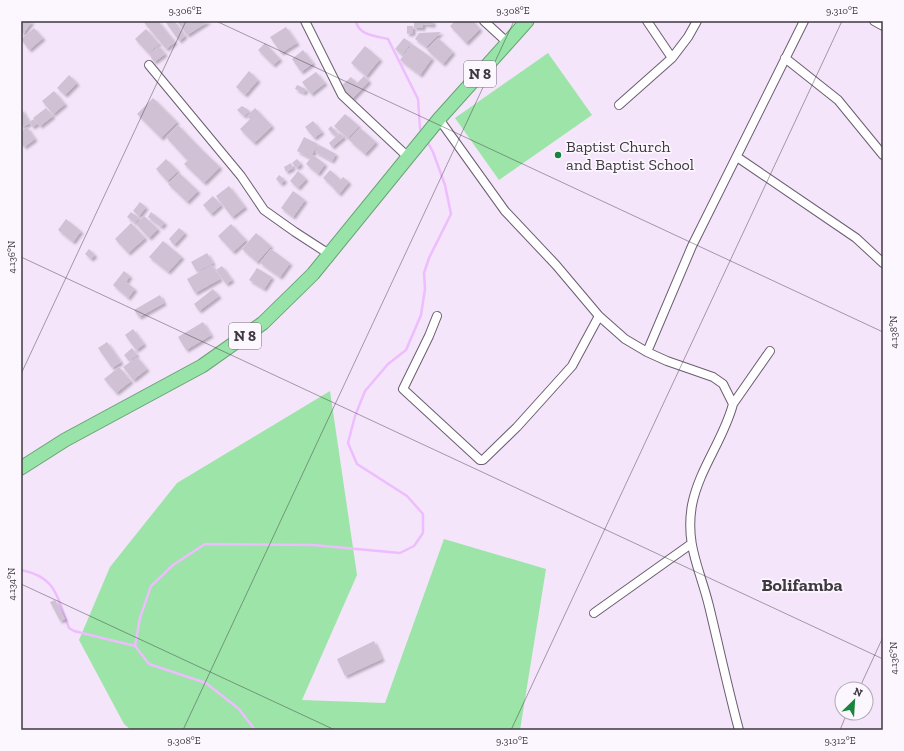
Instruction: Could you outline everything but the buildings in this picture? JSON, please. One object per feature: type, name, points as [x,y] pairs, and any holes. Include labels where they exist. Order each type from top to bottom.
[{"type":"highway","name":"N 8","points":[[21,468],[65,440],[202,366],[266,321],[312,274],[436,123],[528,21]]},
{"type":"street","points":[[305,21],[342,95],[408,157]]},
{"type":"street","points":[[484,21],[508,43]]},
{"type":"street","points":[[647,21],[672,58]]},
{"type":"street","points":[[619,105],[672,58],[688,37],[697,21]]},
{"type":"street","points":[[647,352],[692,246],[804,21]]},
{"type":"street","points":[[874,21],[883,26]]},
{"type":"street","points":[[785,58],[838,100],[883,155]]},
{"type":"street","points":[[149,65],[241,176],[264,210],[294,232],[329,254]]},
{"type":"street","points":[[436,123],[505,212],[556,265],[599,316],[625,339],[647,352],[667,361],[713,377],[723,384],[733,404]]},
{"type":"street","points":[[737,157],[856,238],[883,263]]},
{"type":"street","points":[[437,316],[430,336],[403,389],[480,460],[483,460],[517,427],[572,366],[599,316]]},
{"type":"street","points":[[739,730],[708,604],[695,565],[691,544],[692,505],[706,466],[730,415],[733,404],[770,351]]},
{"type":"street","points":[[594,613],[691,544]]},
{"type":"green space","points":[[548,53],[592,115],[499,180],[455,118]]},
{"type":"green space","points":[[330,391],[357,575],[302,700],[385,703],[444,539],[546,569],[520,730],[131,730],[124,724],[79,640],[110,567],[177,483]]},
{"type":"waterway","points":[[356,21],[357,26],[364,32],[373,36],[388,39],[418,99],[420,128],[422,133]]},
{"type":"waterway","points":[[255,730],[239,709],[206,683],[149,664],[135,646],[140,618],[151,586],[173,565],[205,544],[313,545],[400,553],[414,546],[423,533],[423,514],[407,496],[357,464],[348,443],[355,416],[365,391],[388,364],[406,350],[421,315],[425,289],[424,273],[429,258],[451,214],[445,185],[433,152],[427,141]]},
{"type":"waterway","points":[[21,570],[33,573],[49,583],[58,598],[69,628],[74,631],[135,646]]},
{"type":"place","name":"Baptist Church and Baptist School","points":[[558,155]]},
{"type":"district","name":"Bolifamba","points":[[802,585]]}]
